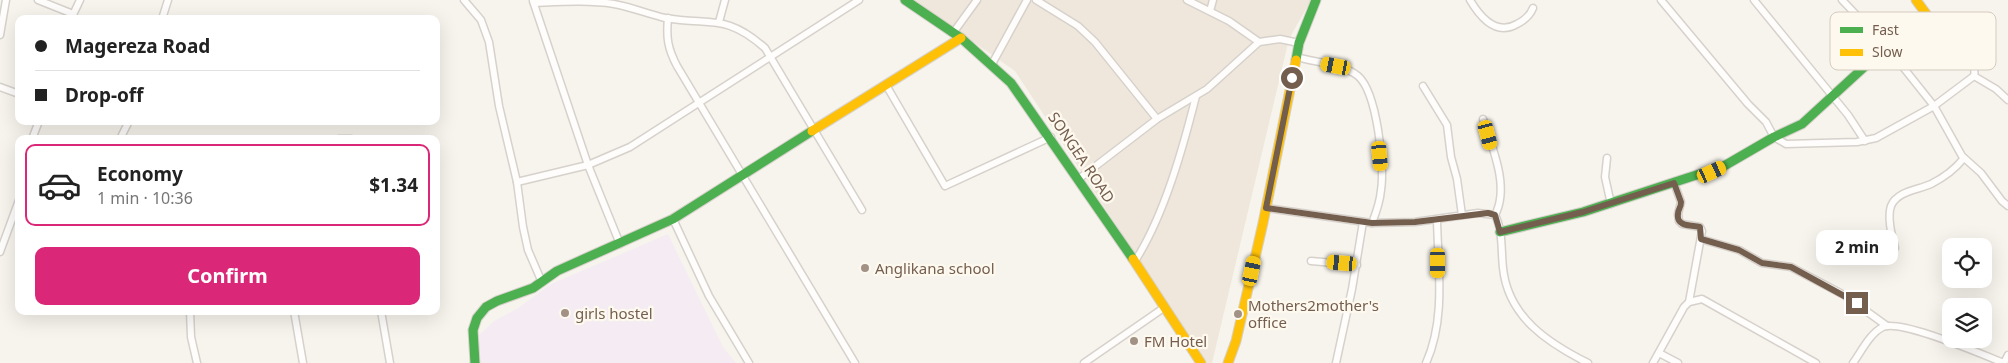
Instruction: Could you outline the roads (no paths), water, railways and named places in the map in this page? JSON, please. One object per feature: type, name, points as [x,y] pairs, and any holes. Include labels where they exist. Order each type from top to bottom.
[{"type":"main road","name":"SONGEA ROAD","points":[[905,0],[957,36],[992,64],[1011,83],[1080,178],[1200,363]]},
{"type":"main road","points":[[1228,363],[1236,341],[1266,208],[1299,43],[1316,0]]},
{"type":"main road","points":[[1916,0],[1925,12]]},
{"type":"main road","points":[[475,363],[472,333],[481,311],[491,303],[528,291],[541,280],[673,219],[814,128],[886,85],[957,36]]},
{"type":"main road","points":[[1500,232],[1611,204],[1712,172],[1802,124],[1861,70]]},
{"type":"street","points":[[0,35],[6,0]]},
{"type":"street","points":[[38,0],[70,15]]},
{"type":"street","points":[[72,15],[80,0]]},
{"type":"street","points":[[163,15],[168,0]]},
{"type":"street","points":[[464,0],[480,20],[489,42],[500,106],[517,182],[528,250],[541,280]]},
{"type":"street","points":[[719,22],[726,0]]},
{"type":"street","points":[[517,182],[588,165],[630,147],[859,0]]},
{"type":"street","points":[[957,36],[977,0]]},
{"type":"street","points":[[992,64],[1028,0]]},
{"type":"street","points":[[1036,0],[1058,12],[1084,31],[1157,119]]},
{"type":"street","points":[[1187,0],[1228,21],[1259,42]]},
{"type":"street","points":[[1210,11],[1213,0]]},
{"type":"street","points":[[1470,0],[1493,26],[1503,29],[1524,21],[1533,8]]},
{"type":"street","points":[[1661,0],[1748,104],[1766,122],[1774,138],[1786,144],[1865,141],[1887,134],[1934,106],[1974,76]]},
{"type":"street","points":[[1754,0],[1865,141]]},
{"type":"street","points":[[1842,0],[1854,12]]},
{"type":"street","points":[[620,244],[588,165],[533,1],[615,2],[668,18],[719,22],[738,28],[765,48],[862,210]]},
{"type":"street","points":[[668,18],[666,38],[669,51],[855,363]]},
{"type":"street","points":[[1080,178],[1157,119],[1196,96],[1259,42],[1280,39],[1299,43]]},
{"type":"street","points":[[1296,57],[1348,69],[1360,77],[1367,91],[1373,111],[1382,172],[1382,190],[1372,223]]},
{"type":"street","points":[[1905,70],[1934,106],[1964,158],[1981,173],[2008,206]]},
{"type":"street","points":[[1974,70],[1974,76]]},
{"type":"street","points":[[1974,76],[1996,89],[2008,100]]},
{"type":"street","points":[[886,85],[945,186],[1052,137]]},
{"type":"street","points":[[1423,86],[1448,125],[1462,215]]},
{"type":"street","points":[[0,87],[15,93]]},
{"type":"street","points":[[1135,261],[1148,241],[1159,213],[1189,125],[1196,96]]},
{"type":"street","points":[[1483,119],[1501,186],[1502,198],[1495,215],[1500,232],[1503,270],[1516,308],[1543,337],[1588,363]]},
{"type":"street","points":[[1606,158],[1605,177],[1611,204]]},
{"type":"street","points":[[1895,248],[1890,218],[1891,208],[1896,199],[1899,196],[1932,183],[1958,165],[1964,158]]},
{"type":"street","points":[[1674,183],[1681,202],[1678,214],[1679,221],[1682,224],[1700,227],[1701,239],[1689,302]]},
{"type":"street","points":[[1266,208],[1372,223],[1436,220],[1478,213],[1495,215]]},
{"type":"street","points":[[0,252],[15,217]]},
{"type":"street","points":[[673,219],[709,296],[749,363]]},
{"type":"street","points":[[1426,363],[1433,348],[1438,322],[1436,220]]},
{"type":"street","points":[[1336,363],[1357,264],[1363,222]]},
{"type":"street","points":[[1701,239],[1739,250],[1762,263],[1782,265],[1797,270],[1844,295],[1887,326],[1905,328],[1928,335],[2004,363],[2008,355]]},
{"type":"street","points":[[1311,261],[1357,264]]},
{"type":"street","points":[[1653,363],[1678,315],[1689,302],[1696,299],[1707,300],[1816,363]]},
{"type":"street","points":[[1084,363],[1165,307]]},
{"type":"street","points":[[190,315],[191,337],[196,363]]},
{"type":"street","points":[[295,315],[303,363]]},
{"type":"street","points":[[382,315],[390,363]]},
{"type":"street","points":[[1853,363],[1870,339],[1887,326]]},
{"type":"street","points":[[1659,353],[1678,363]]},
{"type":"place","name":"Anglikana school","points":[[865,268]]},
{"type":"place","name":"girls hostel","points":[[565,313]]},
{"type":"place","name":"Mothers2mother's office","points":[[1238,314]]},
{"type":"place","name":"FM Hotel","points":[[1134,341]]}]
